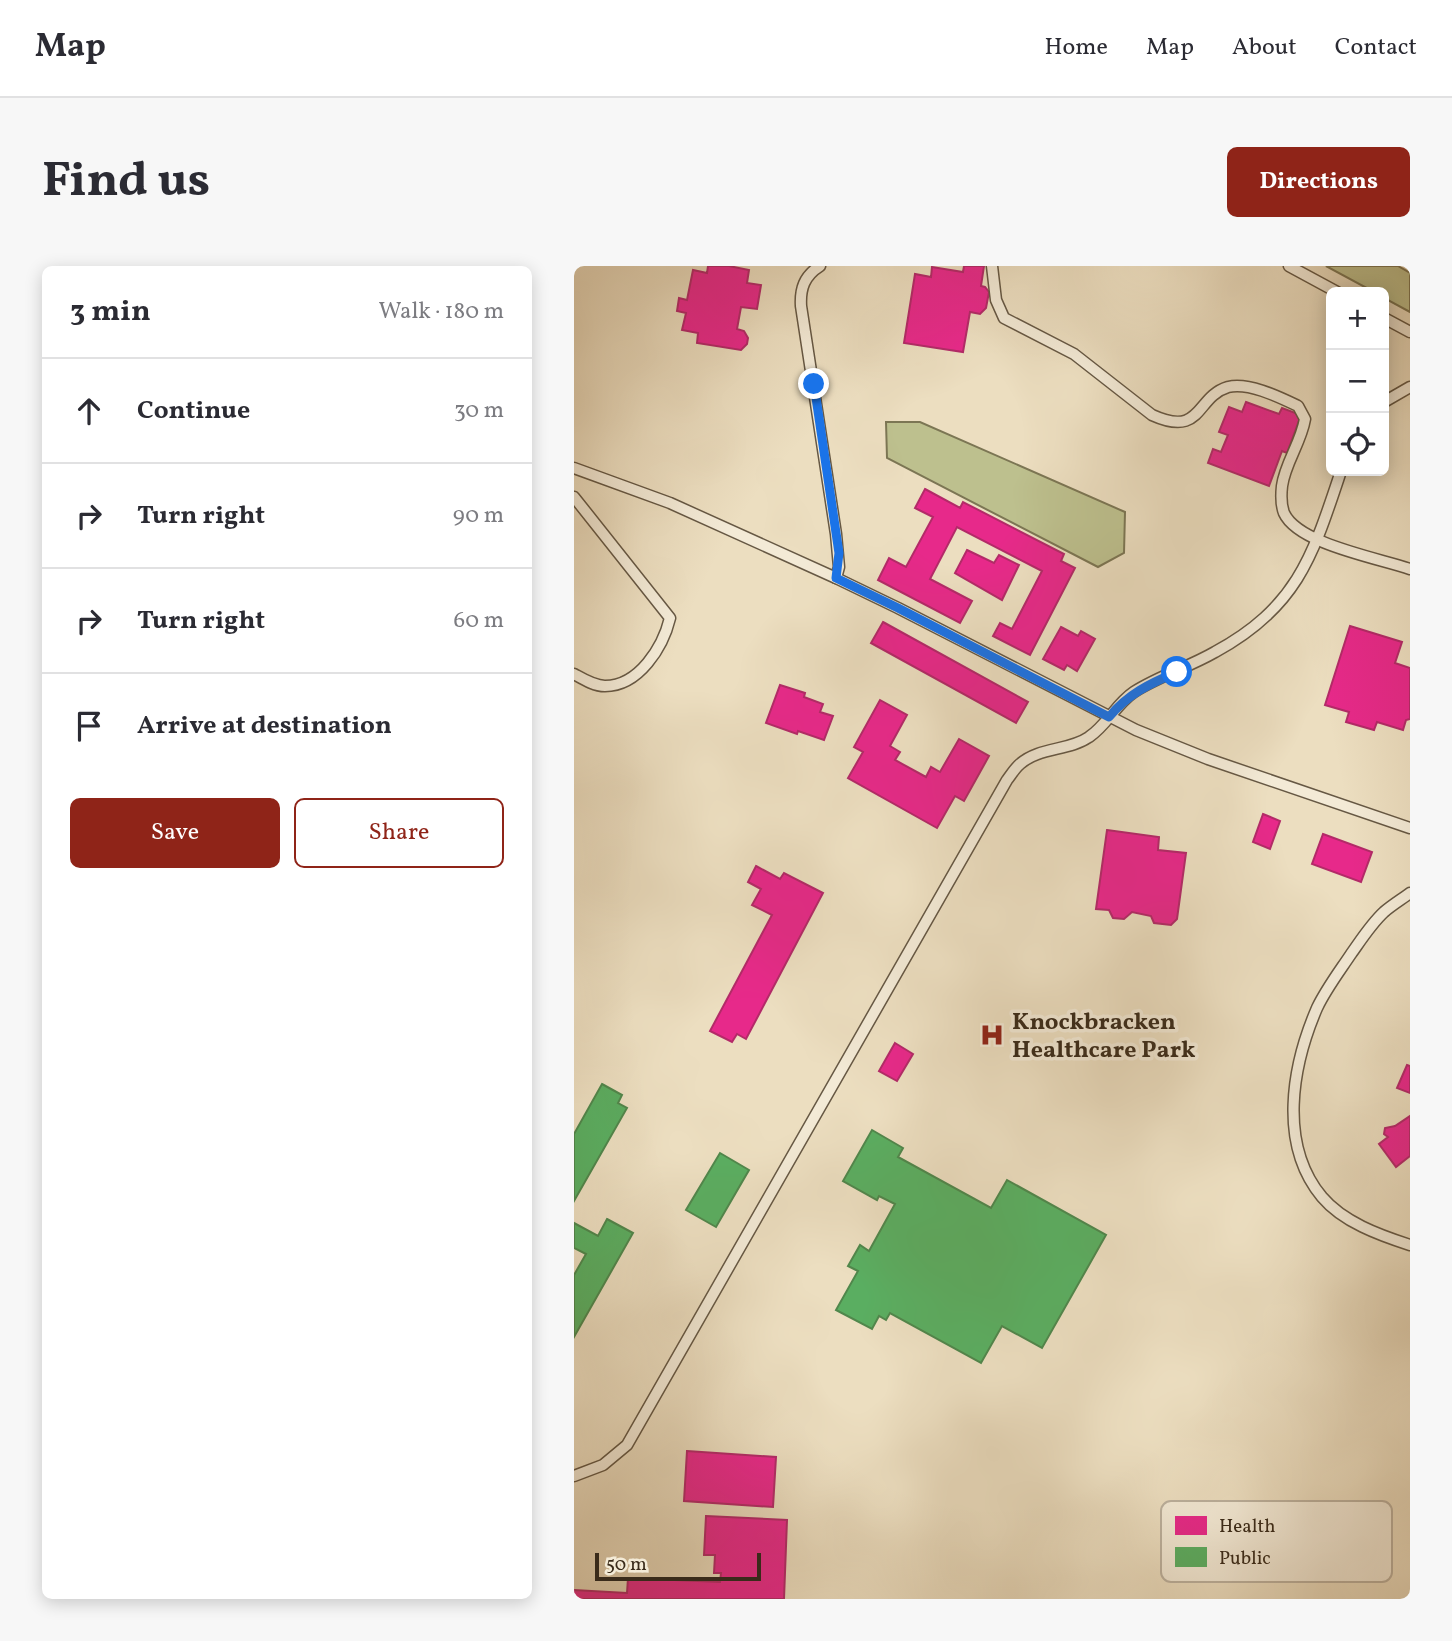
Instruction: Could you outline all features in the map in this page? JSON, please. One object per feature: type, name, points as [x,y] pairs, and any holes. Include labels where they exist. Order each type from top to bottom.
[{"type":"lane","points":[[820,266],[807,276],[803,285],[801,306],[838,544],[839,567],[836,578]]},
{"type":"lane","points":[[992,266],[996,300],[1004,318],[1013,325],[1074,354],[1152,415],[1165,421],[1186,421],[1196,416],[1221,390],[1231,386],[1245,386],[1298,406],[1305,419],[1284,475],[1281,500],[1284,513],[1297,529],[1316,540],[1410,569]]},
{"type":"lane","points":[[1289,266],[1328,287]]},
{"type":"lane","points":[[1389,321],[1410,332]]},
{"type":"lane","points":[[1389,399],[1410,387]]},
{"type":"lane","points":[[574,468],[670,503],[836,578],[1109,717],[1208,759],[1410,828]]},
{"type":"lane","points":[[574,1476],[603,1465],[627,1445],[1007,780],[1020,764],[1038,754],[1086,739],[1132,694],[1218,651],[1273,611],[1301,576],[1339,476]]},
{"type":"lane","points":[[574,497],[670,618],[655,652],[641,670],[629,679],[604,686],[574,674]]},
{"type":"lane","points":[[1410,893],[1384,912],[1367,932],[1317,1008],[1304,1049],[1293,1105],[1297,1145],[1302,1163],[1323,1198],[1341,1214],[1364,1227],[1410,1245]]},
{"type":"green space","points":[[1326,266],[1398,266],[1410,273],[1410,312],[1389,301],[1389,287],[1365,287]]},
{"type":"green space","points":[[886,422],[920,422],[1125,512],[1124,553],[1098,567],[887,458]]},
{"type":"building: Health","points":[[708,266],[749,270],[747,283],[761,285],[757,309],[741,307],[737,329],[744,331],[748,338],[747,344],[741,350],[697,343],[698,333],[682,330],[686,313],[677,311],[679,298],[687,300],[693,270],[707,273]]},
{"type":"building: Health","points":[[964,266],[984,266],[981,286],[989,292],[986,308],[980,314],[970,312],[963,352],[904,343],[915,274],[931,277],[932,267],[963,272]]},
{"type":"building: Health","points":[[1246,402],[1279,414],[1282,408],[1301,415],[1287,453],[1282,451],[1269,486],[1208,463],[1213,449],[1221,452],[1228,435],[1219,432],[1229,407],[1242,412]]},
{"type":"building: Health","points":[[925,489],[960,508],[963,502],[1064,554],[1061,561],[1075,568],[1030,655],[993,636],[1000,623],[1012,629],[1042,571],[957,527],[930,579],[972,601],[960,623],[878,580],[889,558],[906,567],[933,517],[915,508]]},
{"type":"building: Health","points":[[967,550],[994,563],[999,555],[1019,565],[1002,600],[955,573]]},
{"type":"building: Health","points":[[883,622],[1028,702],[1016,723],[871,643]]},
{"type":"building: Health","points":[[1350,626],[1402,642],[1395,663],[1410,668],[1410,719],[1406,720],[1403,730],[1377,722],[1374,730],[1346,722],[1349,712],[1325,705]]},
{"type":"building: Health","points":[[1061,627],[1078,636],[1081,631],[1095,639],[1077,671],[1067,665],[1064,670],[1043,659]]},
{"type":"building: Health","points":[[780,685],[805,693],[804,697],[823,704],[820,712],[833,716],[824,740],[766,723]]},
{"type":"building: Health","points":[[880,700],[907,715],[890,746],[900,752],[895,760],[926,777],[931,767],[940,772],[959,739],[989,756],[964,801],[955,796],[937,828],[848,778],[863,752],[854,747]]},
{"type":"building: Health","points":[[1263,814],[1280,821],[1270,849],[1253,842]]},
{"type":"building: Health","points":[[1107,830],[1159,837],[1158,850],[1186,853],[1177,919],[1171,925],[1154,923],[1151,916],[1132,912],[1124,919],[1113,918],[1109,910],[1096,909]]},
{"type":"building: Health","points":[[1323,834],[1372,852],[1361,882],[1312,864]]},
{"type":"building: Health","points":[[756,866],[780,879],[784,873],[823,893],[746,1039],[737,1034],[732,1042],[710,1031],[772,915],[752,905],[761,889],[748,882]]},
{"type":"building: Health","points":[[895,1043],[913,1054],[897,1081],[879,1071]]},
{"type":"building: Health","points":[[1407,1065],[1410,1066],[1410,1093],[1397,1088]]},
{"type":"building: Health","points":[[1410,1116],[1410,1156],[1396,1167],[1379,1144],[1388,1137],[1384,1134],[1385,1128],[1395,1126]]},
{"type":"building: Health","points":[[687,1451],[776,1457],[773,1507],[684,1501]]},
{"type":"building: Health","points":[[706,1516],[787,1520],[784,1599],[574,1599],[574,1590],[627,1593],[628,1578],[720,1582],[721,1573],[714,1573],[715,1555],[704,1555]]},
{"type":"building: Public","points":[[602,1084],[622,1095],[618,1103],[627,1108],[574,1201],[574,1134]]},
{"type":"building: Public","points":[[872,1130],[903,1148],[898,1157],[991,1208],[1007,1180],[1106,1235],[1042,1348],[1002,1326],[981,1363],[890,1313],[886,1320],[879,1316],[872,1329],[836,1310],[858,1271],[848,1266],[860,1245],[869,1251],[895,1204],[879,1196],[877,1200],[843,1181]]},
{"type":"building: Public","points":[[720,1153],[749,1170],[716,1227],[686,1210]]},
{"type":"building: Public","points":[[607,1219],[633,1233],[574,1337],[574,1275],[586,1254],[574,1248],[574,1223],[598,1236]]},
{"type":"place","name":"Knockbracken Healthcare Park","points":[[992,1035]]},
{"type":"route","points":[[814,384],[839,553],[836,578],[1109,717],[1121,702],[1147,684],[1177,672]]}]
